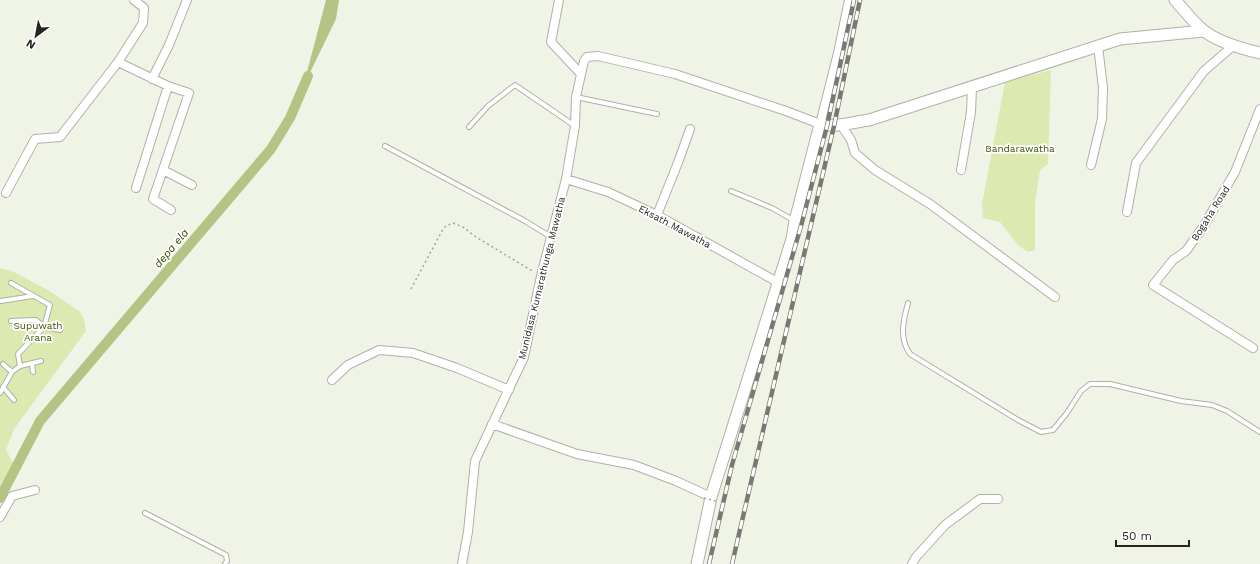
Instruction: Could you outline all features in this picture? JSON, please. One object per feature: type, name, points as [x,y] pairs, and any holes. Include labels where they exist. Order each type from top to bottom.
[{"type":"street","points":[[6,194],[36,139],[60,137],[118,62],[143,23],[144,8],[134,0]]},
{"type":"street","points":[[152,79],[169,45],[188,0]]},
{"type":"street","points":[[559,0],[551,42],[581,74]]},
{"type":"street","points":[[697,564],[710,499],[792,240],[795,221],[838,53],[849,0]]},
{"type":"street","points":[[1175,0],[1204,30],[1215,38],[1260,53]]},
{"type":"street","points":[[820,124],[827,126],[841,125],[869,120],[1120,39],[1204,30]]},
{"type":"street","points":[[1127,212],[1136,163],[1204,71],[1234,45]]},
{"type":"street","points":[[1091,165],[1102,118],[1103,88],[1098,46]]},
{"type":"street","name":"Munidasa Kumarathunga Mawatha","points":[[462,564],[468,532],[475,461],[524,357],[541,276],[566,179],[575,126],[576,97],[584,61],[587,57],[598,56],[675,74],[786,111],[820,124]]},
{"type":"street","points":[[118,62],[168,86],[189,93],[153,199],[171,210]]},
{"type":"street","points":[[136,188],[168,86]]},
{"type":"street","points":[[961,170],[971,112],[972,86]]},
{"type":"street","name":"Bogaha Road","points":[[1253,348],[1153,285],[1173,260],[1186,251],[1203,227],[1235,172],[1260,109]]},
{"type":"street","points":[[841,125],[851,140],[855,153],[874,170],[930,204],[1055,297]]},
{"type":"street","points":[[657,215],[690,129]]},
{"type":"street","points":[[163,170],[192,185]]},
{"type":"street","name":"Eksath Mawatha","points":[[566,179],[608,192],[657,215],[779,283]]},
{"type":"street","points":[[332,380],[348,365],[379,350],[413,352],[458,368],[509,390]]},
{"type":"street","points":[[492,424],[577,454],[634,465],[676,480],[710,499]]},
{"type":"street","points":[[0,517],[12,496],[35,490]]},
{"type":"street","points":[[912,564],[916,557],[945,525],[980,499],[998,499]]},
{"type":"lane","points":[[469,127],[488,106],[514,85],[575,126]]},
{"type":"lane","points":[[576,97],[657,114]]},
{"type":"lane","points":[[385,146],[525,221],[551,237]]},
{"type":"lane","points":[[731,191],[772,208],[795,221]]},
{"type":"lane","points":[[11,283],[50,305],[44,327],[18,354],[20,366]]},
{"type":"lane","points":[[1,301],[33,296]]},
{"type":"lane","points":[[908,303],[903,322],[905,346],[910,354],[1040,432],[1053,430],[1067,413],[1081,391],[1090,384],[1110,384],[1181,401],[1212,405],[1227,411],[1260,432]]},
{"type":"lane","points":[[11,321],[36,320],[44,327],[60,330]]},
{"type":"lane","points":[[0,393],[12,372],[20,366],[41,361]]},
{"type":"lane","points":[[3,364],[12,372]]},
{"type":"lane","points":[[32,364],[33,372]]},
{"type":"lane","points":[[3,387],[14,400]]},
{"type":"lane","points":[[145,513],[226,555],[227,561],[225,564]]},
{"type":"path","points":[[411,289],[443,229],[453,223],[463,227],[476,237],[541,276]]},
{"type":"green space","name":"Bandarawatha","points":[[1051,70],[1048,164],[1040,170],[1035,203],[1035,250],[1028,252],[1019,246],[1000,222],[983,218],[982,204],[1005,82]]},
{"type":"green space","name":"Supuwath Arana","points":[[0,268],[12,271],[48,290],[79,311],[84,319],[86,331],[14,429],[6,450],[16,468],[0,498]]},
{"type":"shaded area","points":[[326,0],[339,0],[336,19],[303,87]]},
{"type":"waterway","name":"depa ela","points":[[0,498],[40,421],[271,149],[290,118],[308,76]]},
{"type":"railway","points":[[709,564],[732,465],[801,226],[827,126],[854,0]]},
{"type":"railway","points":[[732,564],[834,126],[860,0]]}]
